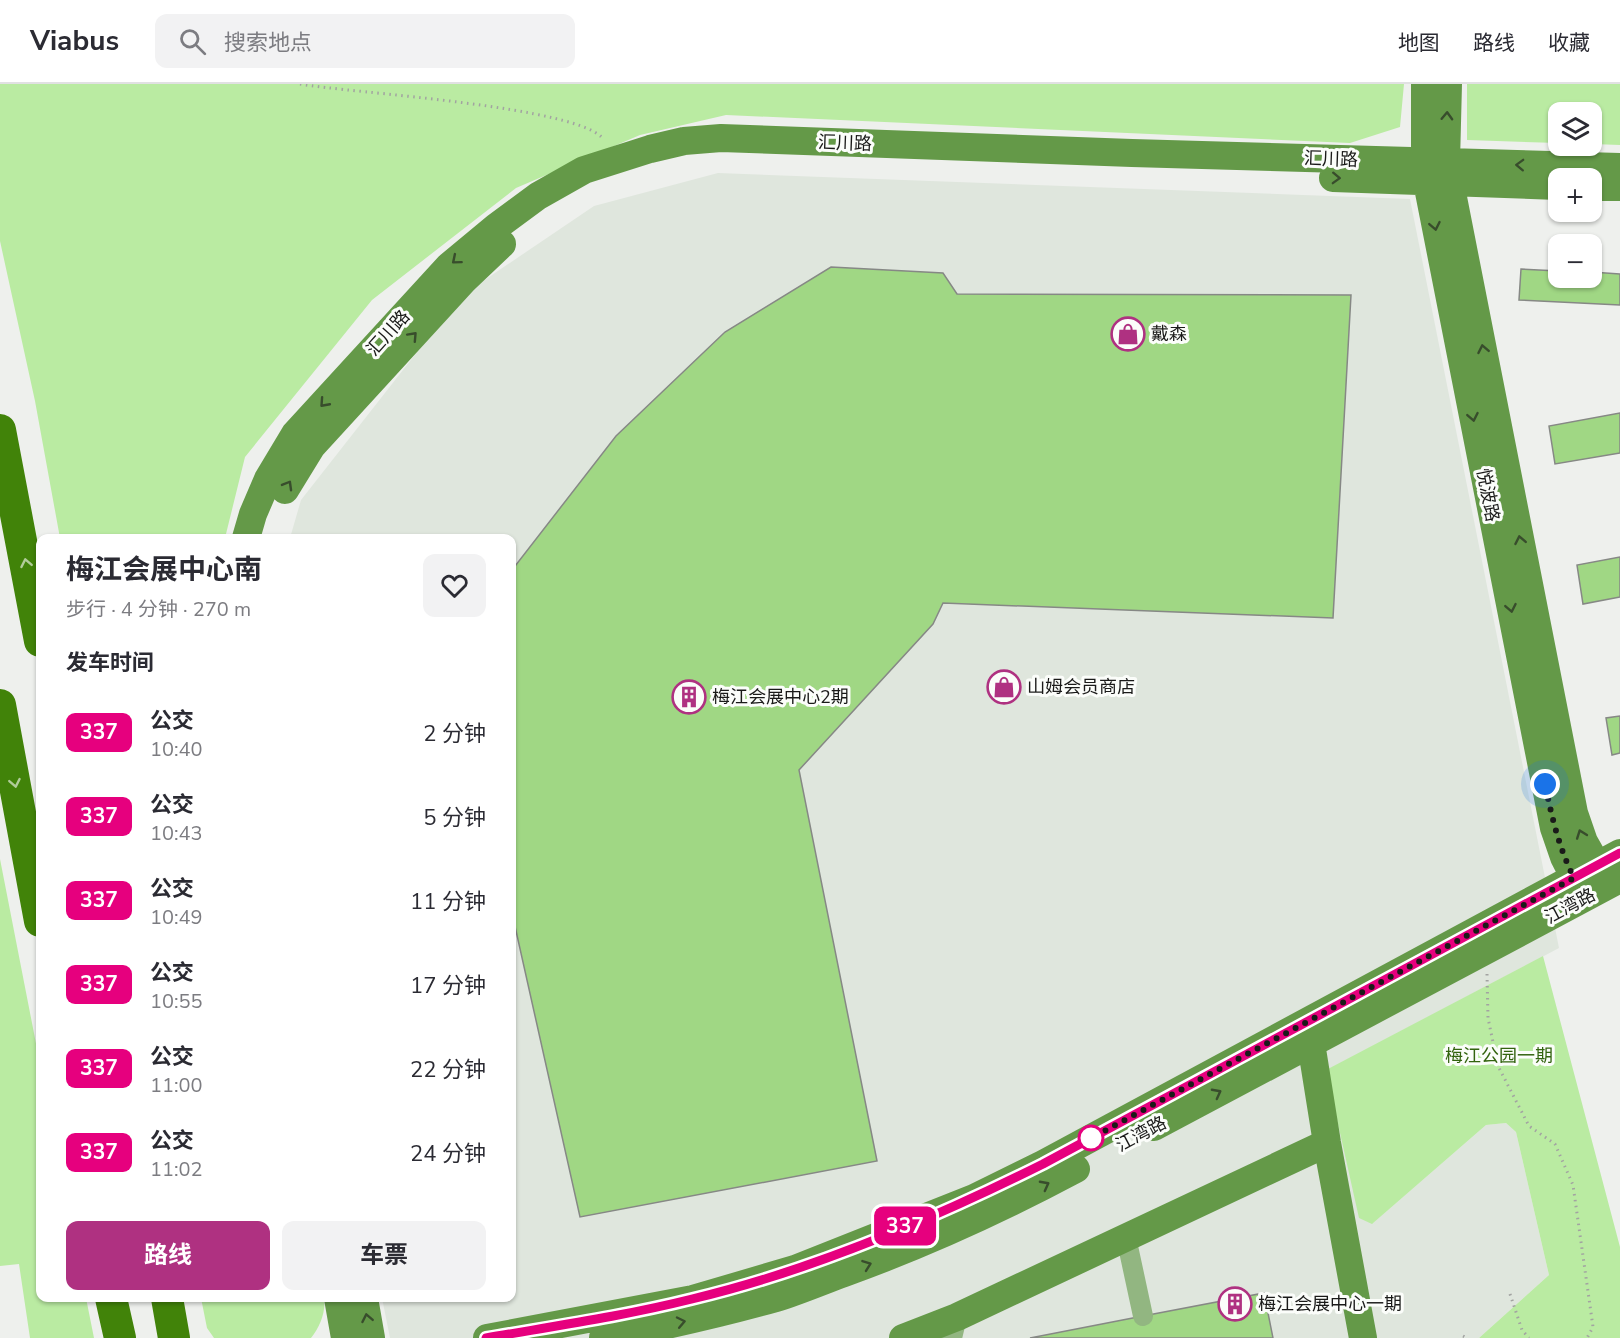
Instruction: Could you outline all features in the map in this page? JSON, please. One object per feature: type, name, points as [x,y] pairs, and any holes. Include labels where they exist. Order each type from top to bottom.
[{"type":"main road","points":[[0,430],[36,620]]},
{"type":"main road","points":[[0,705],[36,899]]},
{"type":"main road","points":[[112,1302],[119,1337]]},
{"type":"street","name":"悦波路","points":[[1425,84],[1437,172],[1574,813],[1584,842],[1601,877]]},
{"type":"street","name":"悦波路","points":[[1437,172],[1448,84]]},
{"type":"street","name":"汇川路","points":[[247,534],[268,480],[296,434],[449,266],[496,226],[537,196],[584,171],[617,159],[684,141],[721,138],[1109,152],[1437,172],[1548,185]]},
{"type":"street","name":"汇川路","points":[[266,534],[286,487],[312,446],[464,280],[530,221],[560,201],[601,182],[642,168],[683,159],[721,156],[1131,170],[1437,172],[1620,167]]},
{"type":"street","points":[[1602,187],[1620,188]]},
{"type":"street","name":"江湾路","points":[[603,1338],[685,1321],[778,1297],[927,1241],[1023,1197],[1487,951],[1601,877]]},
{"type":"street","name":"江湾路","points":[[487,1338],[628,1313],[713,1293],[795,1269],[974,1198],[1601,877]]},
{"type":"street","points":[[1311,1043],[1363,1338]]},
{"type":"street","points":[[903,1338],[955,1327],[1126,1237],[1327,1143]]},
{"type":"street","points":[[1126,1237],[1143,1316]]},
{"type":"street","points":[[339,1302],[345,1338]]},
{"type":"street","points":[[365,1302],[371,1338]]},
{"type":"path","points":[[300,84],[500,107],[571,122],[601,135],[617,159]]},
{"type":"path","points":[[1487,951],[1488,1018],[1498,1066],[1529,1126],[1555,1144],[1573,1185],[1593,1327],[1587,1338]]},
{"type":"path","points":[[1510,1294],[1522,1330],[1529,1338]]},
{"type":"shaded area","name":"山姆会员商店","points":[[718,173],[1410,199],[1559,948],[1327,1070],[1373,1223],[1486,1125],[1506,1123],[1516,1132],[1549,1275],[1479,1338],[390,1338],[383,1302],[516,1302],[516,534],[291,534],[301,500],[461,296],[594,206]]},
{"type":"green space","points":[[0,84],[1404,84],[1400,127],[1350,143],[726,115],[640,135],[516,188],[372,300],[245,457],[226,534],[59,534],[35,401],[0,241]]},
{"type":"green space","points":[[1467,84],[1620,84],[1620,145],[1602,144],[1602,102],[1548,102],[1548,143],[1467,140]]},
{"type":"green space","points":[[0,859],[36,1044],[36,1302],[87,1302],[94,1338],[30,1338],[19,1264],[0,1266]]},
{"type":"green space","name":"梅江公园一期","points":[[1543,956],[1620,1247],[1620,1338],[1479,1338],[1549,1275],[1516,1132],[1506,1123],[1486,1125],[1372,1224],[1359,1218],[1326,1070]]},
{"type":"green space","points":[[202,1302],[324,1302],[320,1324],[311,1338],[214,1338],[207,1328]]},
{"type":"building","name":"梅江会展中心2期","points":[[831,267],[943,273],[957,294],[1351,295],[1333,618],[943,603],[933,624],[799,770],[877,1161],[580,1217],[516,931],[516,565],[616,436],[725,332]]},
{"type":"building","points":[[1521,269],[1548,270],[1548,288],[1602,288],[1602,273],[1620,274],[1620,305],[1519,300]]},
{"type":"building","points":[[1620,413],[1620,453],[1555,464],[1549,426]]},
{"type":"building","points":[[1620,557],[1620,597],[1583,604],[1577,565]]},
{"type":"building","points":[[1620,716],[1620,753],[1612,755],[1606,718]]},
{"type":"building","name":"梅江会展中心一期","points":[[1264,1293],[1273,1338],[1030,1338],[1143,1316]]},
{"type":"bus line","name":"337","points":[[486,1338],[628,1313],[726,1290],[795,1269],[974,1198],[1043,1164],[1620,853]]},
{"type":"place","name":"戴森","points":[[1128,334]]},
{"type":"place","name":"山姆会员商店","points":[[1004,687]]},
{"type":"place","name":"梅江会展中心2期","points":[[689,697]]},
{"type":"place","name":"梅江会展中心一期","points":[[1235,1304]]},
{"type":"route","points":[[1091,1138],[1084,1142],[1574,878],[1554,828],[1545,784]]}]
